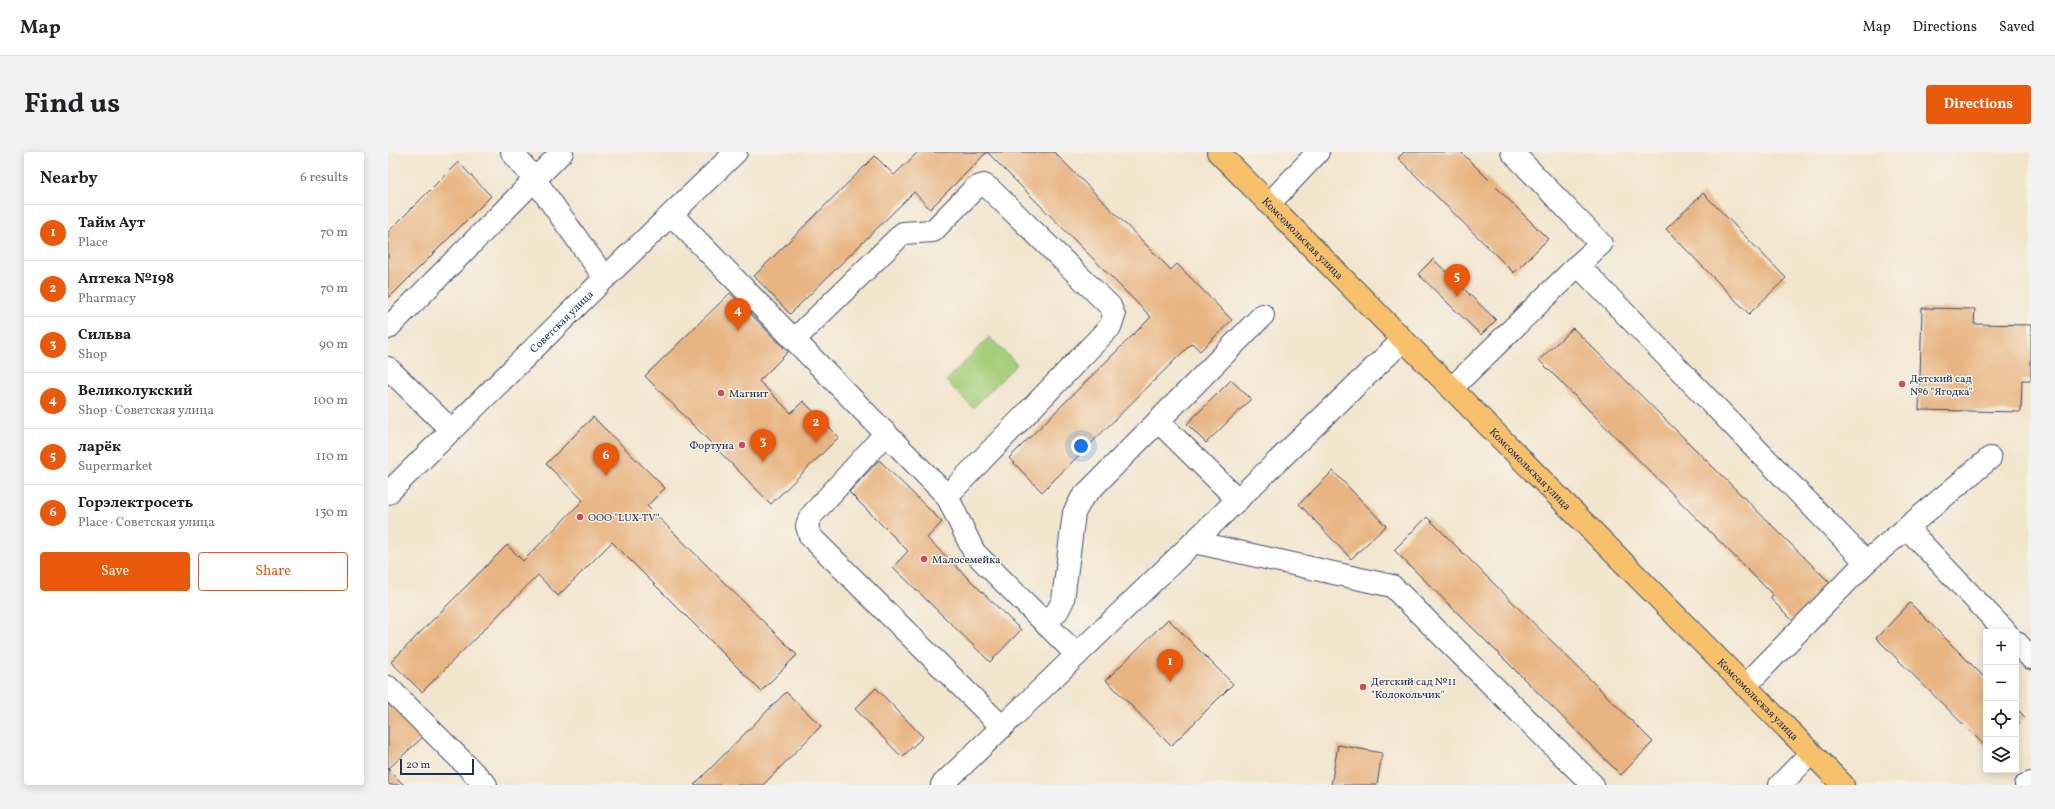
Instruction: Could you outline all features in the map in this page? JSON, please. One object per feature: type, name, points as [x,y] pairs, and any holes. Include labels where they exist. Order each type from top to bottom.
[{"type":"main road","name":"Комсомольская улица","points":[[1218,152],[1842,785]]},
{"type":"street","points":[[512,152],[535,180],[605,278]]},
{"type":"street","points":[[388,328],[562,152]]},
{"type":"street","name":"Советская улица","points":[[388,493],[605,278],[736,152]]},
{"type":"street","points":[[1269,204],[1318,152]]},
{"type":"street","points":[[1452,388],[1601,244],[1512,152]]},
{"type":"street","points":[[795,339],[902,233],[933,231],[975,188],[984,185],[990,189],[1110,306],[1114,316],[1110,327],[947,496]]},
{"type":"street","points":[[672,215],[947,496],[974,552],[1077,655]]},
{"type":"street","points":[[1578,265],[1866,562]]},
{"type":"street","points":[[1046,624],[1058,610],[1063,600],[1077,504],[1263,315]]},
{"type":"street","points":[[954,781],[1002,727],[1403,340]]},
{"type":"street","points":[[388,368],[451,430]]},
{"type":"street","points":[[1158,421],[1238,500]]},
{"type":"street","points":[[886,433],[810,517],[807,526],[810,536],[1002,727]]},
{"type":"street","points":[[1745,686],[1866,562],[1990,458]]},
{"type":"street","points":[[1907,528],[2003,629]]},
{"type":"street","points":[[1194,542],[1392,586],[1593,785]]},
{"type":"street","points":[[2019,645],[2031,658]]},
{"type":"street","points":[[388,688],[486,785]]},
{"type":"street","points":[[1780,785],[1811,753]]},
{"type":"street","points":[[2026,785],[2031,783]]},
{"type":"green space","points":[[989,337],[1017,364],[973,408],[946,381]]},
{"type":"building","points":[[918,152],[987,152],[930,209],[914,192],[790,314],[754,276],[875,156],[894,175]]},
{"type":"building","points":[[987,152],[1054,152],[1171,270],[1177,264],[1232,320],[1200,351],[1192,343],[1042,492],[1009,458],[1151,317]]},
{"type":"building","points":[[1404,152],[1461,152],[1548,239],[1514,273],[1398,158]]},
{"type":"building","points":[[458,162],[491,196],[388,299],[388,232]]},
{"type":"building","points":[[1703,193],[1786,278],[1749,314],[1666,229]]},
{"type":"building","points":[[1433,259],[1496,320],[1481,335],[1418,274]]},
{"type":"building","points":[[730,293],[788,352],[759,381],[791,413],[803,401],[839,437],[771,504],[645,376]]},
{"type":"building","points":[[1922,308],[1975,309],[1974,324],[2031,325],[2031,380],[2022,380],[2021,412],[1919,410]]},
{"type":"building","points":[[1573,328],[1830,583],[1793,621],[1770,598],[1773,595],[1539,360]]},
{"type":"building","points":[[1231,380],[1251,399],[1206,443],[1187,424]]},
{"type":"building","points":[[593,417],[665,488],[647,506],[797,655],[761,691],[612,542],[558,596],[538,575],[422,692],[391,662],[507,545],[523,561],[583,500],[546,464]]},
{"type":"building","name":"Малосемейка","points":[[879,460],[942,522],[927,538],[1021,630],[990,662],[893,567],[908,551],[849,492]]},
{"type":"building","points":[[1333,471],[1386,526],[1351,559],[1299,504]]},
{"type":"building","points":[[1427,517],[1653,742],[1621,775],[1394,550]]},
{"type":"building","points":[[1910,603],[1983,676],[1983,744],[1876,638]]},
{"type":"building","points":[[1168,619],[1233,684],[1171,746],[1106,680]]},
{"type":"building","points":[[876,688],[923,737],[902,757],[855,709]]},
{"type":"building","points":[[786,692],[821,726],[763,785],[694,785]]},
{"type":"building","points":[[388,702],[423,737],[388,769]]},
{"type":"building","points":[[2019,711],[2025,717],[2019,723]]},
{"type":"building","points":[[1338,745],[1382,753],[1377,785],[1331,785]]},
{"type":"building","points":[[388,769],[404,785],[388,785]]},
{"type":"place","name":"ларёк","points":[[1457,297]]},
{"type":"place","name":"Великолукский","points":[[738,331]]},
{"type":"place","name":"Детский сад №6 \"Ягодка\"","points":[[1902,384]]},
{"type":"place","name":"Магнит","points":[[721,393]]},
{"type":"place","name":"Аптека №198","points":[[816,443]]},
{"type":"place","name":"Фортуна","points":[[742,445]]},
{"type":"place","name":"Сильва","points":[[763,462]]},
{"type":"place","name":"Горэлектросеть","points":[[606,476]]},
{"type":"place","name":"ООО \"LUX-TV\"","points":[[580,517]]},
{"type":"place","name":"Малосемейка","points":[[924,559]]},
{"type":"place","name":"Тайм Аут","points":[[1170,682]]},
{"type":"place","name":"Детский сад №11 \"Колокольчик\"","points":[[1363,687]]}]
